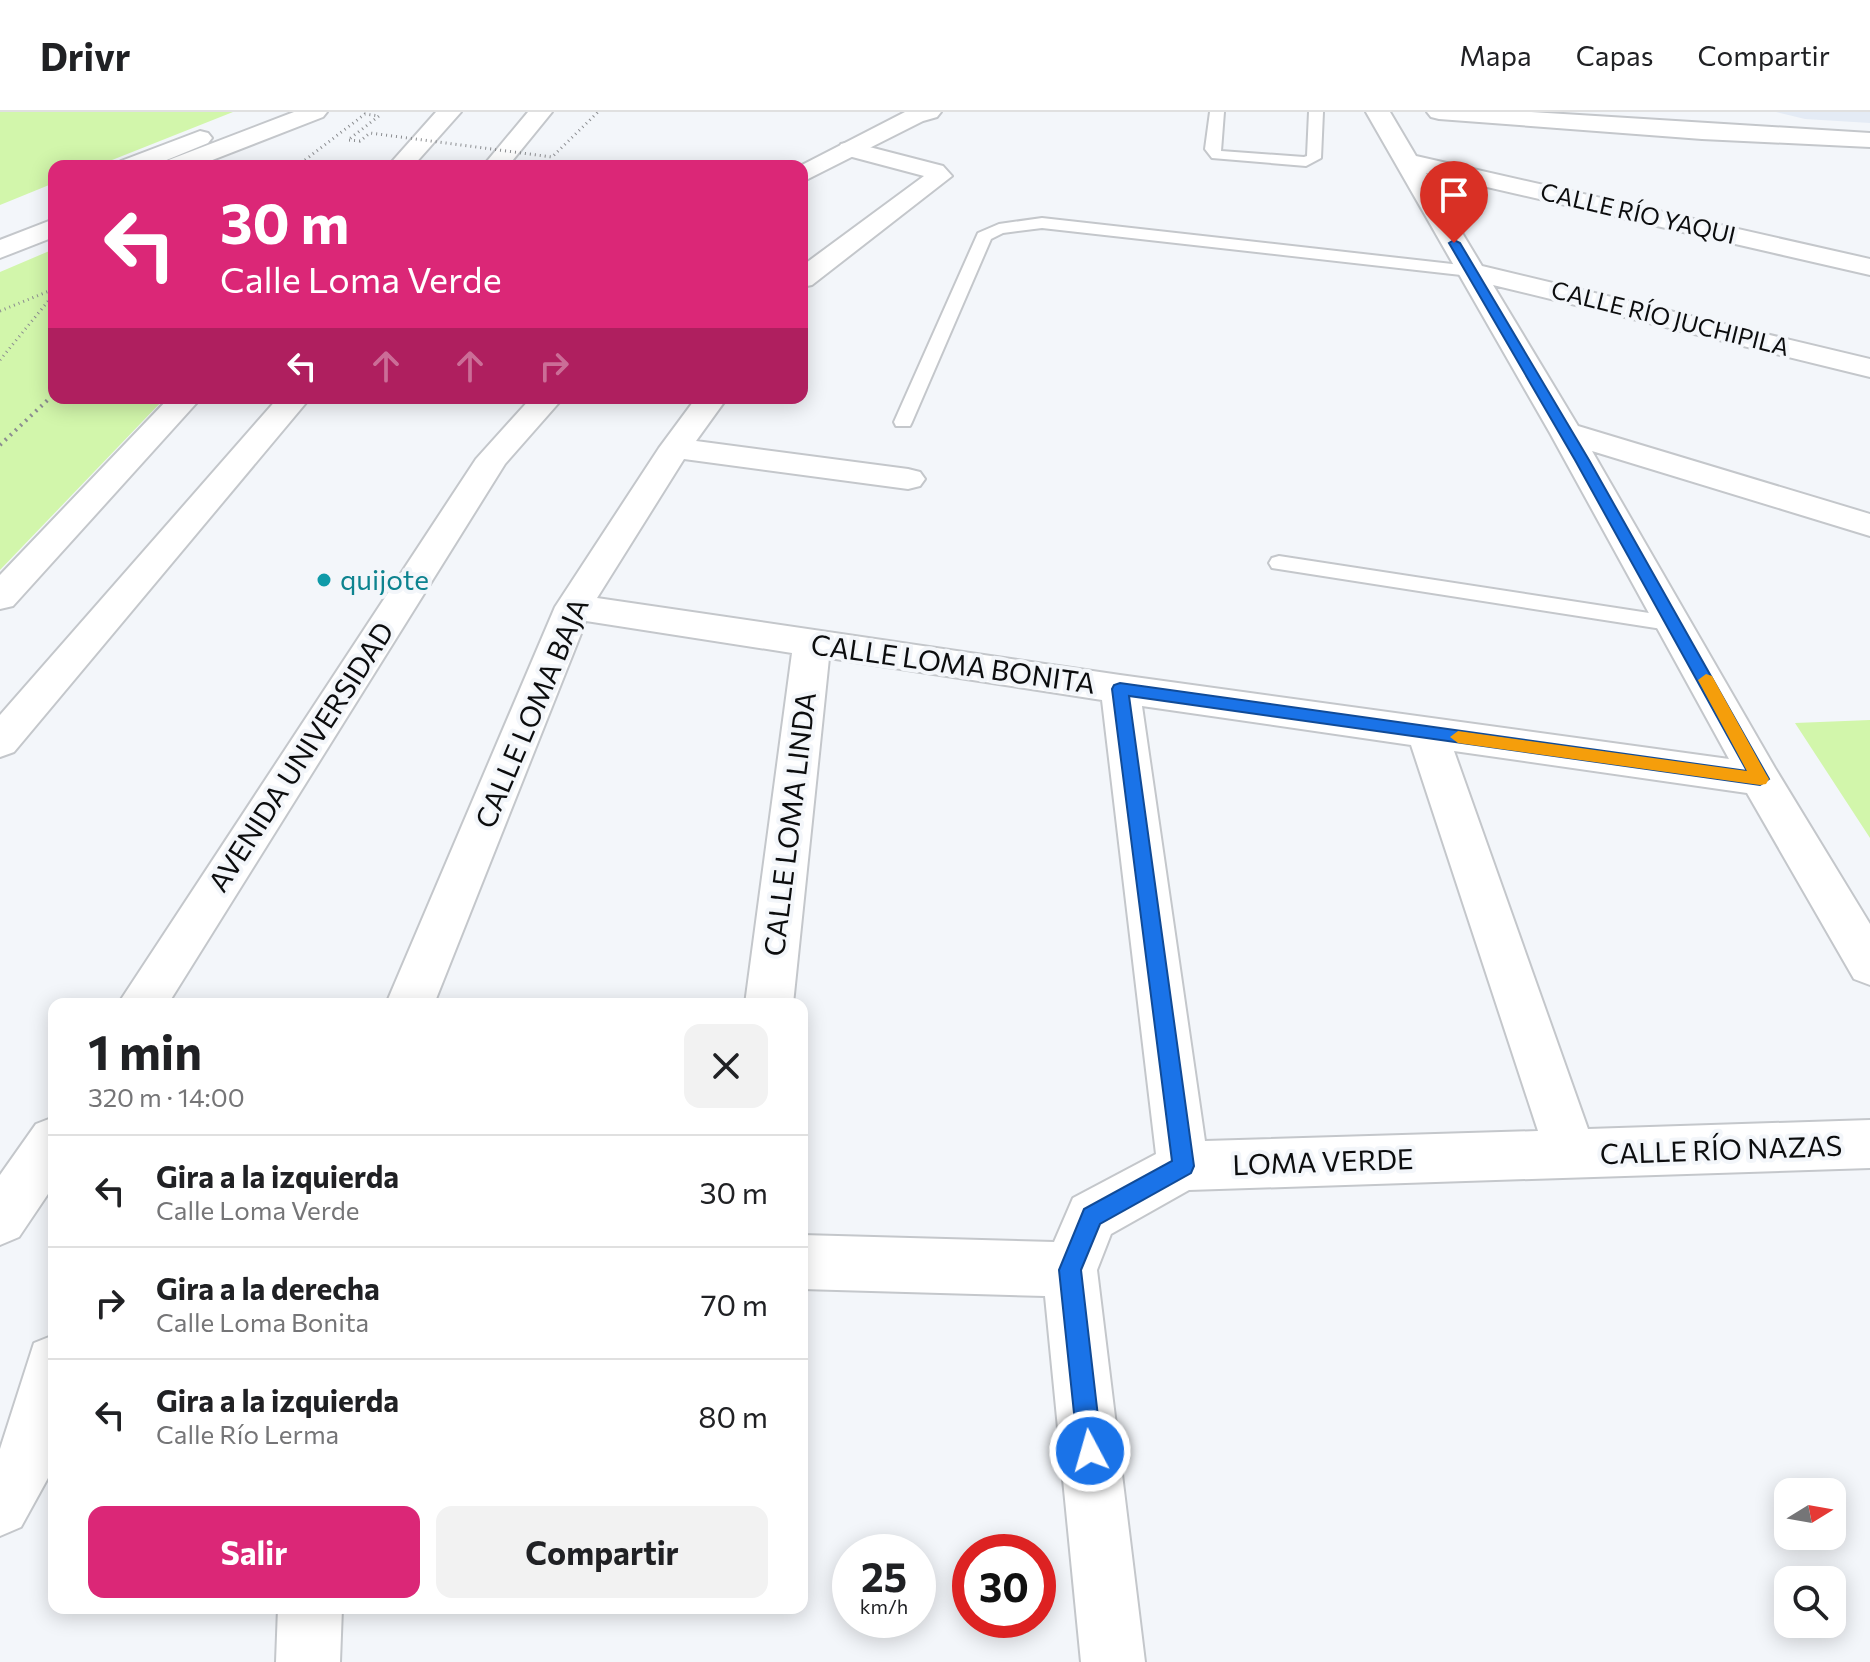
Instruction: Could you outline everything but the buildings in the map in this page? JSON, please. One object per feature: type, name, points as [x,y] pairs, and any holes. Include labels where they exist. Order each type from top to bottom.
[{"type":"street","points":[[145,160],[265,112]]},
{"type":"street","points":[[405,160],[449,112]]},
{"type":"street","points":[[500,160],[540,112]]},
{"type":"street","points":[[517,141],[555,112]]},
{"type":"street","points":[[1378,112],[1566,433],[1760,779],[1870,965]]},
{"type":"street","points":[[1439,112],[1870,140]]},
{"type":"street","points":[[1733,112],[1763,135],[1821,161]]},
{"type":"street","points":[[808,172],[920,113]]},
{"type":"street","points":[[191,160],[307,115]]},
{"type":"street","points":[[808,275],[940,176],[934,171],[850,149]]},
{"type":"street","name":"CALLE RÍO YAQUI","points":[[1406,161],[1870,267]]},
{"type":"street","points":[[0,238],[48,217]]},
{"type":"street","points":[[0,250],[48,230]]},
{"type":"street","name":"CALLE RÍO JUCHIPILA","points":[[1470,271],[1870,368]]},
{"type":"street","points":[[0,597],[180,404]]},
{"type":"street","points":[[0,742],[290,404]]},
{"type":"street","name":"AVENIDA UNIVERSIDAD","points":[[146,998],[492,459],[542,404]]},
{"type":"street","name":"CALLE LOMA BAJA","points":[[412,998],[573,607],[675,448],[708,404]]},
{"type":"street","points":[[1566,433],[1870,525]]},
{"type":"street","points":[[675,448],[908,479]]},
{"type":"street","name":"CALLE LOMA BONITA","points":[[573,607],[1120,689],[1760,779]]},
{"type":"street","name":"CALLE LOMA LINDA","points":[[770,998],[812,644]]},
{"type":"street","points":[[1120,689],[1183,1166]]},
{"type":"street","points":[[1427,732],[1572,1155]]},
{"type":"street","name":"CALLE RÍO NAZAS","points":[[1572,1155],[1870,1144]]},
{"type":"street","points":[[0,1219],[48,1151]]},
{"type":"street","name":"LOMA VERDE","points":[[1113,1662],[1070,1270],[1092,1216],[1183,1166],[1572,1155]]},
{"type":"street","points":[[808,1262],[1070,1270]]},
{"type":"street","points":[[0,1506],[28,1458],[48,1385]]},
{"type":"street","points":[[308,1662],[310,1614]]},
{"type":"lane","points":[[1217,112],[1212,149],[1217,155],[1306,162],[1314,158],[1316,112]]},
{"type":"lane","points":[[903,422],[984,236],[999,229],[1042,223],[1470,271]]},
{"type":"lane","points":[[1279,563],[1675,624]]},
{"type":"path","points":[[305,160],[365,114],[379,116],[348,140],[360,141],[370,133],[552,157],[598,112]]},
{"type":"path","points":[[0,311],[48,294]]},
{"type":"path","points":[[0,360],[48,298]]},
{"type":"path","points":[[0,445],[48,400]]},
{"type":"shaded area","points":[[1776,112],[1870,112],[1870,123],[1805,119]]},
{"type":"green space","points":[[0,112],[233,112],[112,160],[48,160],[48,185],[0,205]]},
{"type":"green space","points":[[48,252],[48,404],[159,404],[0,570],[0,272]]},
{"type":"green space","points":[[1870,720],[1870,838],[1795,723]]},
{"type":"slow traffic","points":[[1458,737],[1760,779],[1706,680]]},
{"type":"place","name":"quijote","points":[[324,580]]},
{"type":"route","points":[[1090,1451],[1070,1270],[1092,1216],[1183,1166],[1120,689],[1760,779],[1582,460],[1454,243]]}]
